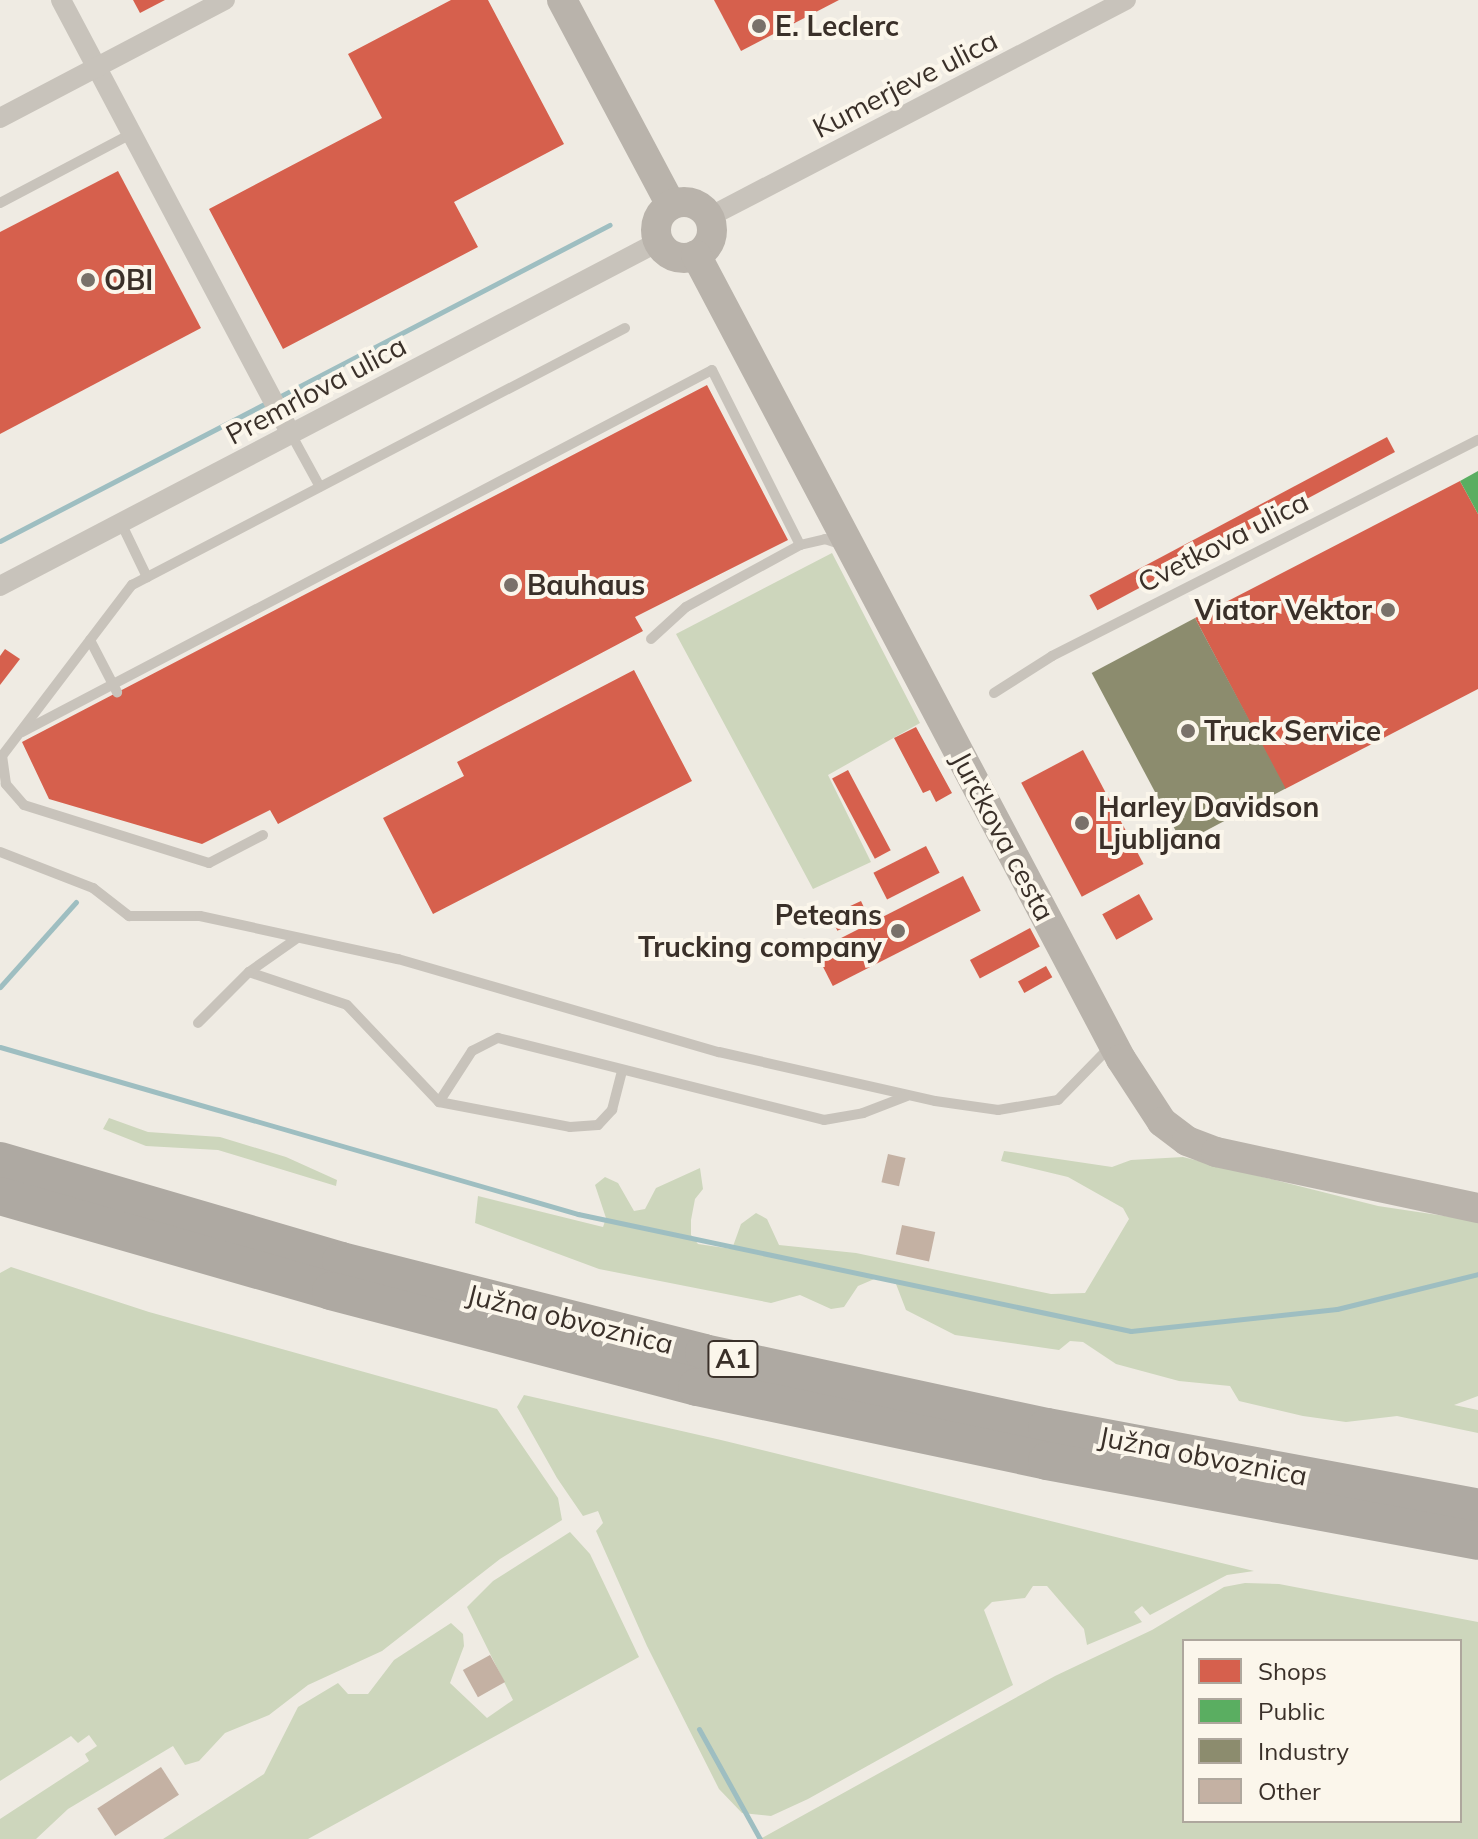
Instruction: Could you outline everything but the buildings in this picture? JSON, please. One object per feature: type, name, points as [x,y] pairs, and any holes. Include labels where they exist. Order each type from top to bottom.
[{"type":"highway","name":"Južna obvoznica","points":[[0,1161],[341,1261],[704,1353],[1047,1427],[1478,1508]]},
{"type":"highway","name":"Južna obvoznica","points":[[0,1196],[331,1291],[697,1387],[1047,1461],[1478,1541]]},
{"type":"street","points":[[61,0],[291,434]]},
{"type":"street","points":[[0,118],[225,0]]},
{"type":"street","points":[[562,0],[671,205]]},
{"type":"street","name":"Kumerjeve ulica","points":[[709,217],[1126,0]]},
{"type":"street","points":[[692,203],[709,217],[711,239],[696,255],[675,257],[658,242],[657,221],[671,205],[692,203]]},
{"type":"street","name":"Premrlova ulica","points":[[0,586],[122,525],[658,242]]},
{"type":"street","name":"Jurčkova cesta","points":[[696,255],[849,549],[1146,1101],[1187,1141],[1293,1171],[1478,1208]]},
{"type":"lane","points":[[0,203],[131,134]]},
{"type":"lane","points":[[263,835],[209,863],[24,805],[3,776],[2,756],[132,585],[625,328]]},
{"type":"lane","points":[[16,735],[115,688],[712,370],[800,545]]},
{"type":"lane","points":[[291,434],[320,487]]},
{"type":"lane","name":"Cvetkova ulica","points":[[994,693],[1052,656],[1478,440]]},
{"type":"lane","points":[[122,525],[147,577]]},
{"type":"lane","points":[[651,639],[686,607],[800,545],[825,539],[849,549]]},
{"type":"lane","points":[[90,640],[115,688]]},
{"type":"lane","points":[[0,852],[93,888],[129,916],[191,915],[456,972],[719,1052],[909,1095],[998,1110],[1031,1107],[1058,1100],[1113,1044]]},
{"type":"lane","points":[[198,1023],[249,972],[296,939]]},
{"type":"lane","points":[[249,972],[347,1005],[439,1102],[570,1127],[598,1125],[612,1110],[622,1071]]},
{"type":"lane","points":[[439,1102],[472,1051],[498,1038],[824,1120],[863,1113],[909,1095]]},
{"type":"green space","points":[[832,553],[920,723],[828,775],[871,862],[813,889],[676,634]]},
{"type":"green space","points":[[109,1118],[148,1132],[220,1137],[286,1157],[337,1180],[336,1186],[218,1150],[146,1146],[103,1129]]},
{"type":"green space","points":[[1004,1151],[1112,1167],[1131,1160],[1183,1157],[1378,1206],[1478,1221],[1478,1396],[1454,1405],[1478,1410],[1478,1433],[1397,1416],[1346,1422],[1303,1416],[1239,1401],[1230,1386],[1179,1381],[1116,1364],[1083,1342],[1070,1341],[1059,1350],[955,1335],[906,1310],[896,1284],[879,1277],[858,1286],[844,1307],[831,1309],[800,1295],[771,1303],[599,1269],[475,1223],[478,1196],[603,1227],[606,1218],[595,1185],[605,1177],[618,1183],[634,1211],[645,1209],[656,1188],[700,1168],[703,1189],[695,1199],[691,1220],[691,1235],[698,1244],[732,1249],[741,1224],[756,1213],[767,1219],[779,1245],[856,1253],[1051,1294],[1085,1293],[1129,1219],[1123,1208],[1068,1177],[1001,1161]]},
{"type":"green space","points":[[11,1267],[149,1312],[497,1409],[558,1498],[562,1520],[500,1559],[382,1651],[308,1685],[269,1715],[225,1733],[199,1761],[185,1765],[173,1746],[68,1809],[36,1839],[0,1839],[0,1819],[89,1761],[85,1754],[97,1746],[89,1735],[78,1743],[71,1736],[0,1781],[0,1273]]},
{"type":"green space","points":[[524,1395],[721,1440],[1254,1571],[1227,1575],[1150,1615],[1142,1606],[1134,1612],[1142,1622],[1087,1645],[1084,1629],[1047,1586],[1033,1586],[1025,1598],[992,1602],[984,1610],[1013,1685],[808,1799],[771,1816],[742,1813],[719,1789],[647,1646],[596,1531],[603,1523],[598,1511],[583,1516],[557,1478],[517,1407]]},
{"type":"green space","points":[[570,1532],[590,1554],[639,1657],[308,1839],[163,1839],[264,1774],[298,1707],[338,1683],[348,1694],[368,1694],[394,1660],[451,1623],[463,1634],[464,1646],[450,1683],[487,1718],[513,1700],[467,1607],[493,1581]]},
{"type":"green space","points":[[1245,1583],[1279,1584],[1478,1622],[1478,1839],[760,1839],[1055,1676],[1152,1630],[1224,1587]]},
{"type":"waterway","points":[[277,398],[610,225]]},
{"type":"waterway","points":[[0,541],[268,402]]},
{"type":"waterway","points":[[0,987],[76,902]]},
{"type":"waterway","points":[[0,1047],[578,1214],[1131,1331],[1337,1309],[1478,1274]]},
{"type":"waterway","points":[[699,1729],[760,1839]]},
{"type":"place","name":"E. Leclerc","points":[[759,26]]},
{"type":"place","name":"OBI","points":[[88,280]]},
{"type":"place","name":"Bauhaus","points":[[511,585]]},
{"type":"place","name":"Viator Vektor","points":[[1388,610]]},
{"type":"place","name":"Truck Service","points":[[1188,731]]},
{"type":"place","name":"Harley Davidson Ljubljana","points":[[1082,823]]},
{"type":"place","name":"Peteans Trucking company","points":[[898,931]]}]
